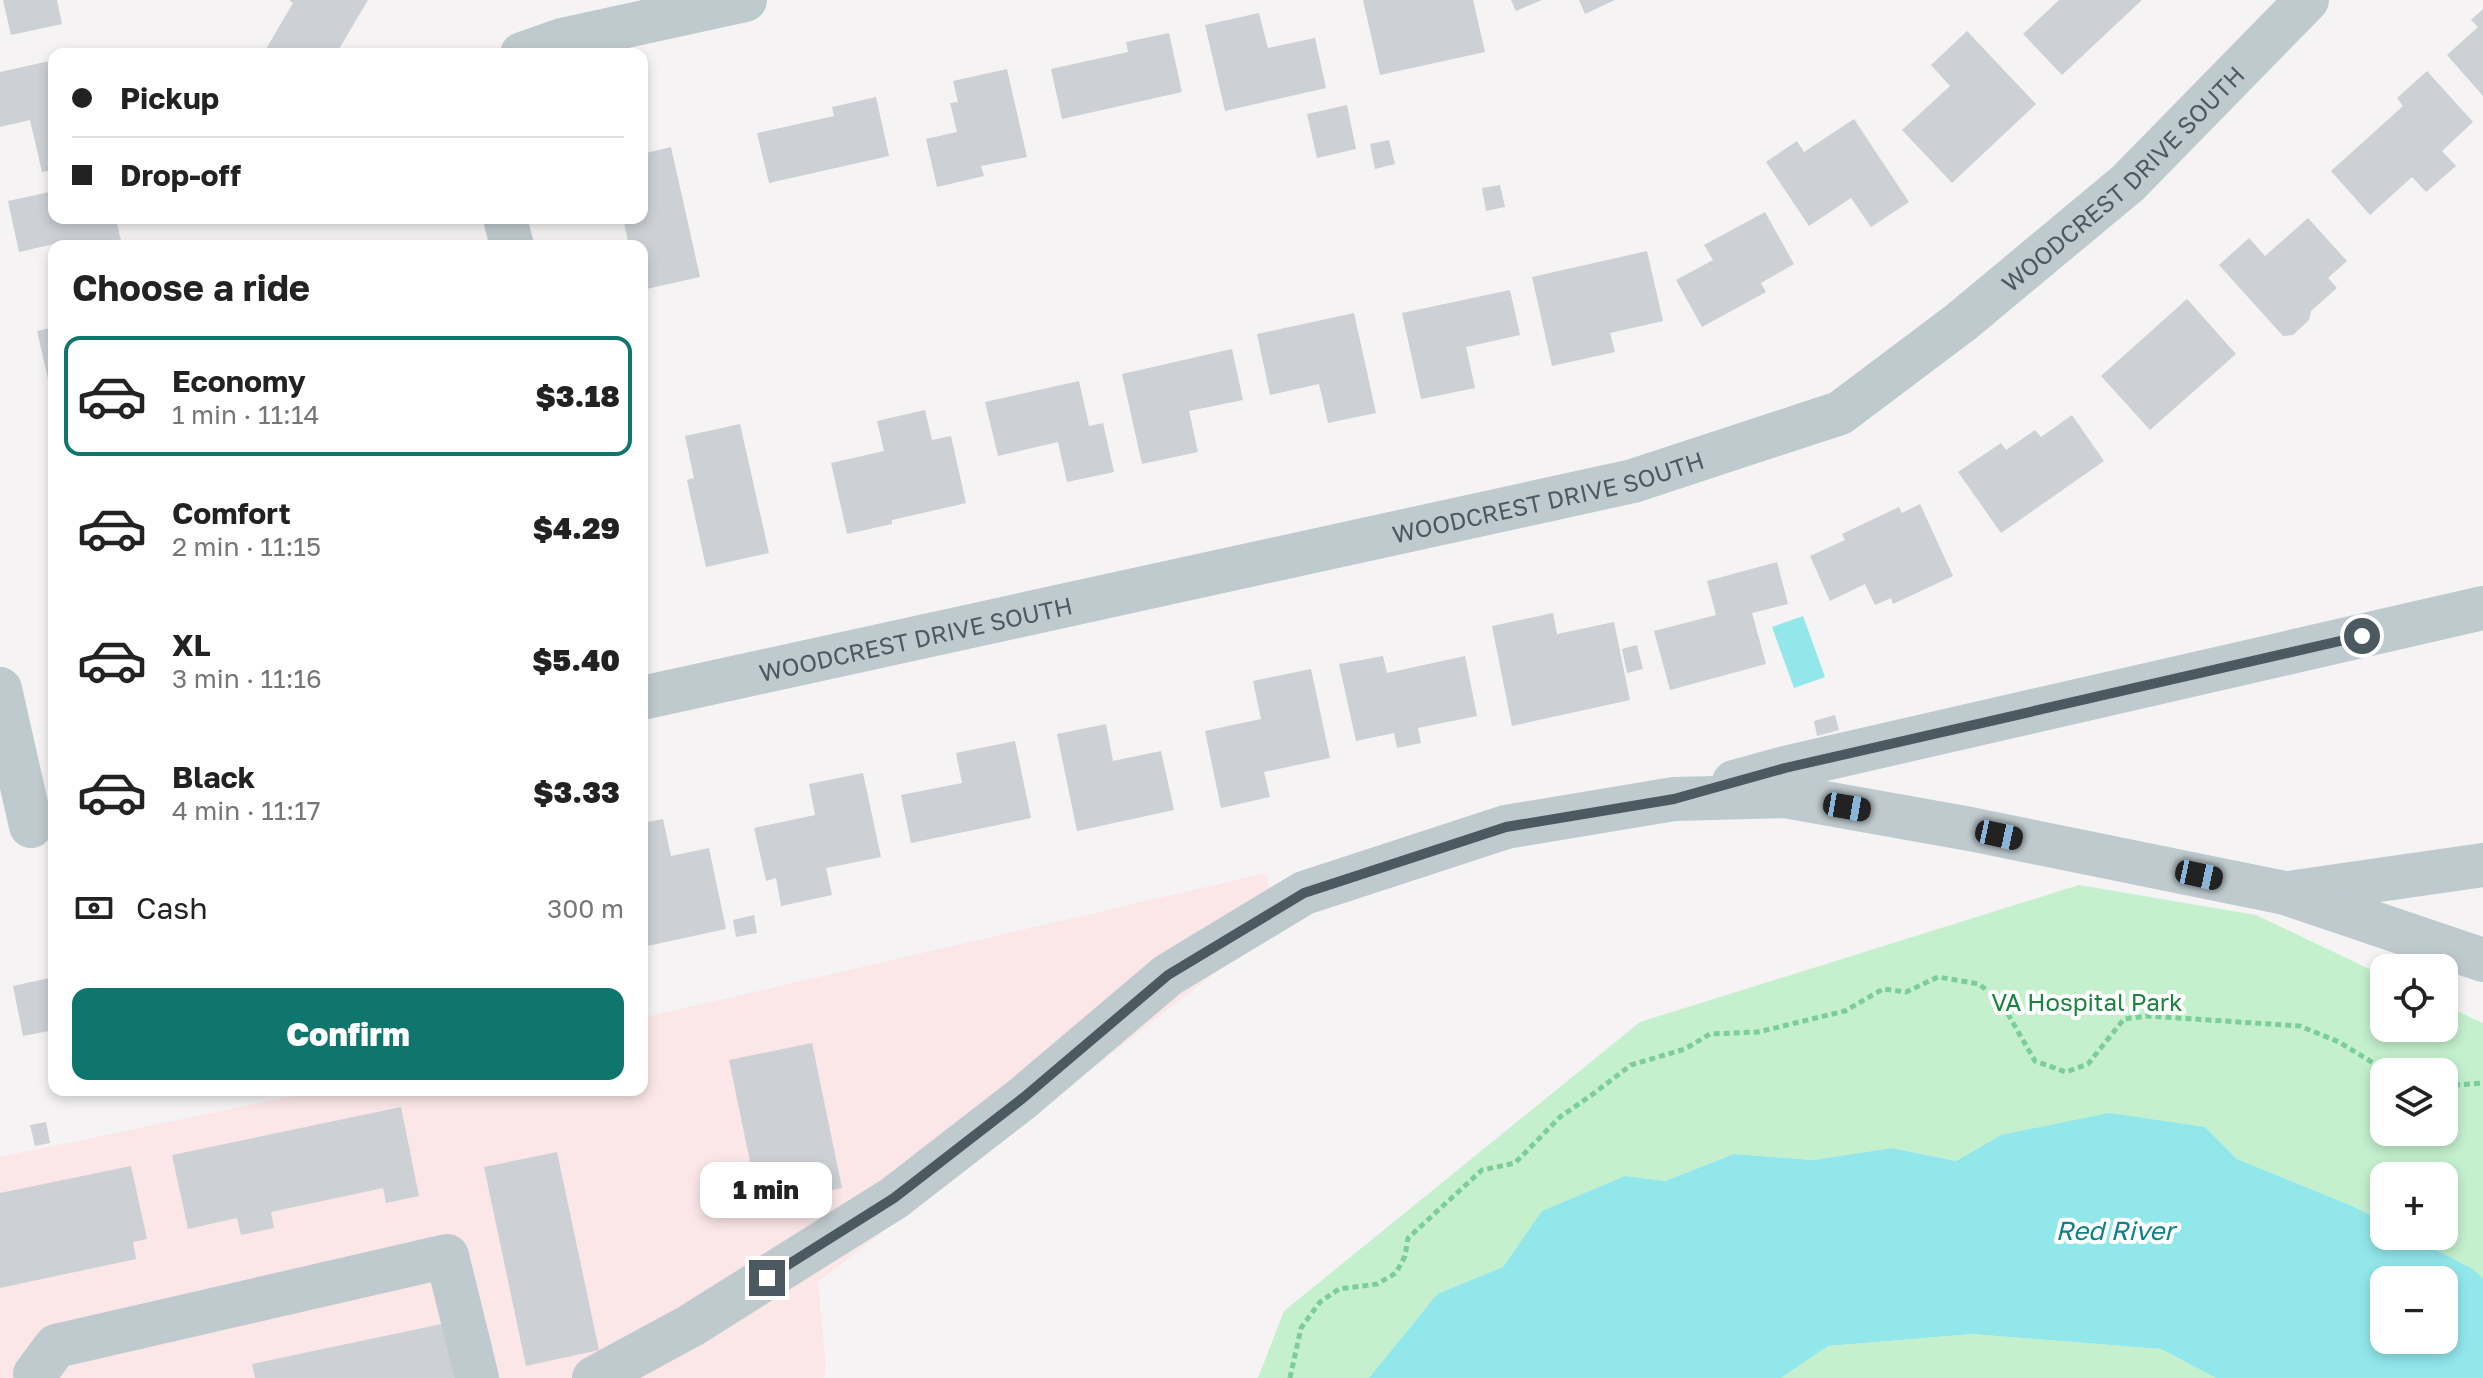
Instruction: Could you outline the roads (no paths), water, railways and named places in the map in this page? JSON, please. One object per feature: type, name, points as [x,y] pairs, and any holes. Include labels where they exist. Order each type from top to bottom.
[{"type":"street","points":[[539,48],[562,40],[745,0]]},
{"type":"street","name":"WOODCREST DRIVE SOUTH","points":[[648,697],[1633,481],[1840,413],[1961,322],[2128,183],[2307,0]]},
{"type":"street","points":[[594,1378],[690,1326],[894,1198],[1023,1098],[1168,975],[1304,893],[1506,827],[1674,799],[1785,768],[2483,608]]},
{"type":"street","points":[[0,689],[28,827]]},
{"type":"street","points":[[1674,799],[1785,796],[1970,829],[2285,893],[2483,960]]},
{"type":"street","points":[[2285,893],[2483,865]]},
{"type":"street","points":[[35,1374],[56,1346],[447,1256],[477,1378]]},
{"type":"water","points":[[1803,616],[1825,677],[1794,688],[1772,627]]},
{"type":"water","name":"Red River","points":[[2109,1113],[2205,1127],[2237,1159],[2370,1215],[2370,1250],[2437,1250],[2473,1269],[2483,1278],[2483,1378],[2216,1378],[2161,1349],[1972,1334],[1828,1346],[1781,1378],[1369,1378],[1437,1294],[1503,1267],[1542,1211],[1625,1176],[1665,1181],[1734,1154],[1813,1160],[1892,1148],[1956,1161],[2001,1135]]},
{"type":"park label","name":"VA Hospital Park","points":[[2087,1001]]}]
